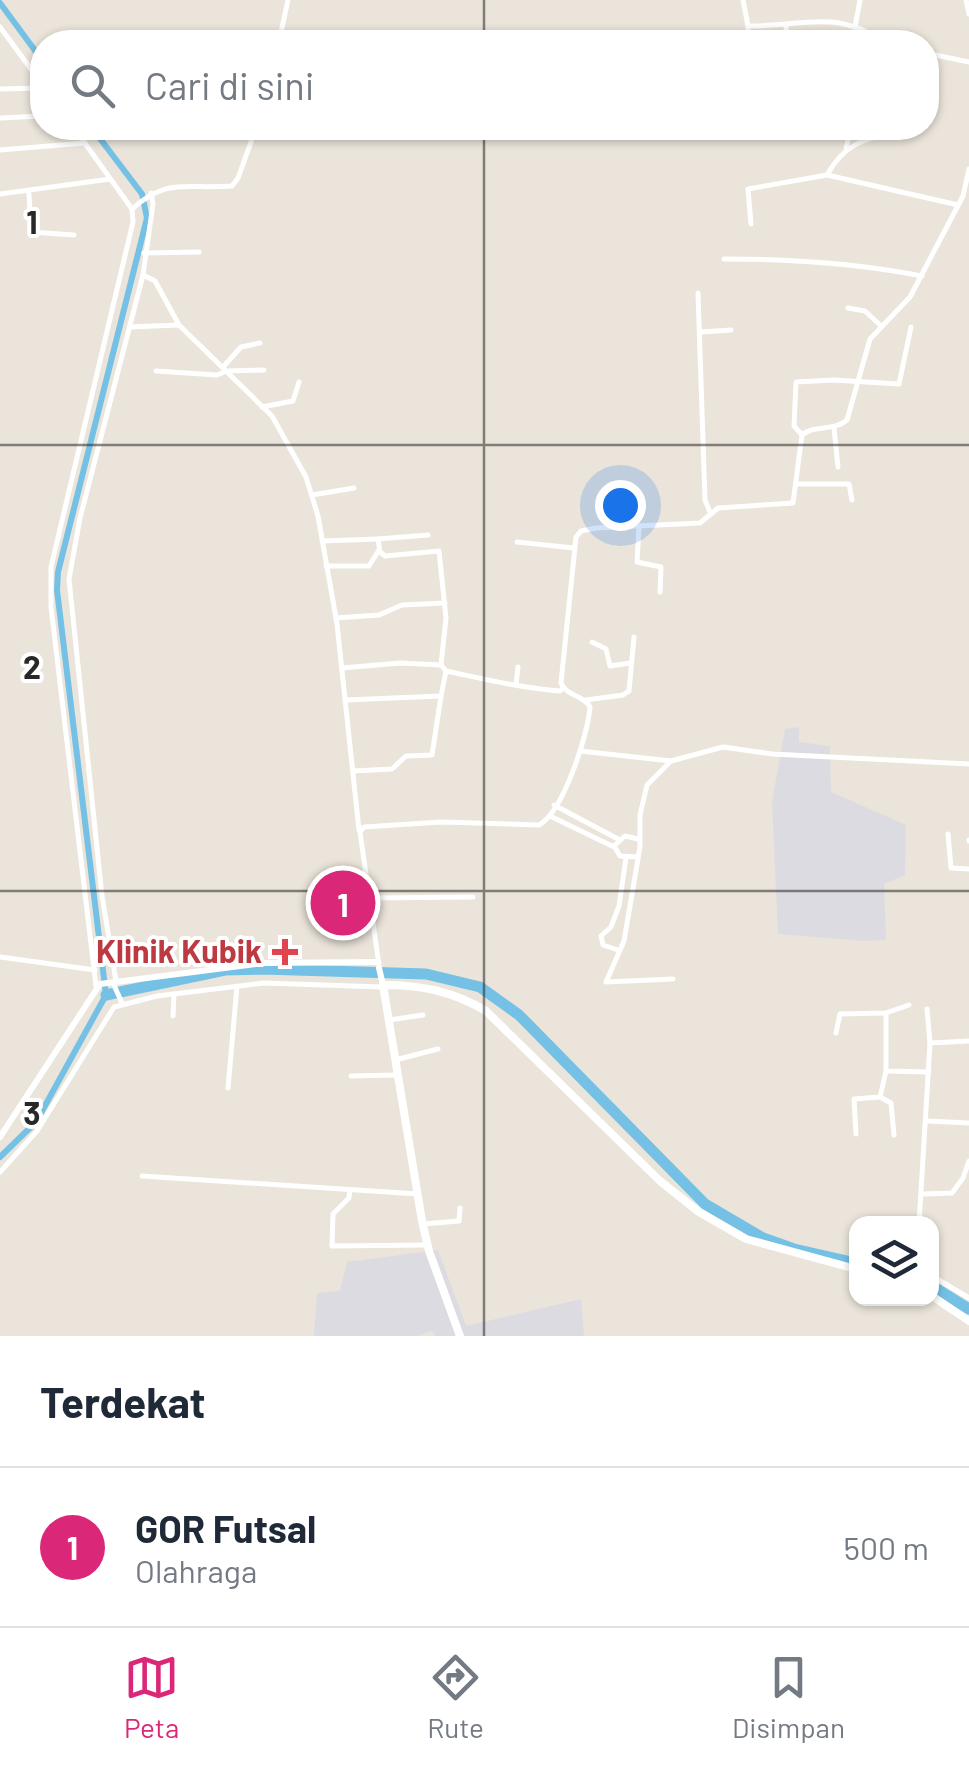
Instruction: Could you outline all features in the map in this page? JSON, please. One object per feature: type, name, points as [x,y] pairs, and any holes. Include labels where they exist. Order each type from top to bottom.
[{"type":"main road","points":[[460,1336],[422,1224],[383,985],[436,988],[486,1010],[660,1181],[721,1225],[762,1244],[849,1267]]},
{"type":"main road","points":[[939,1301],[969,1321]]},
{"type":"street","points":[[282,30],[288,0]]},
{"type":"street","points":[[743,0],[748,30]]},
{"type":"street","points":[[855,26],[860,0]]},
{"type":"street","points":[[966,0],[969,14]]},
{"type":"street","points":[[748,26],[786,26],[826,19],[868,30]]},
{"type":"street","points":[[786,26],[786,30]]},
{"type":"street","points":[[0,28],[30,69]]},
{"type":"street","points":[[939,56],[969,62]]},
{"type":"street","points":[[0,90],[30,87]]},
{"type":"street","points":[[1,118],[30,117]]},
{"type":"street","points":[[83,140],[134,208]]},
{"type":"street","points":[[0,1137],[98,985],[53,624],[51,566],[134,208],[148,194],[168,188],[232,186],[252,140]]},
{"type":"street","points":[[845,150],[848,140]]},
{"type":"street","points":[[827,175],[845,150],[866,140]]},
{"type":"street","points":[[0,150],[85,143]]},
{"type":"street","points":[[802,435],[810,430],[834,428],[847,420],[870,338],[910,297],[958,205],[966,197],[969,169]]},
{"type":"street","points":[[751,224],[748,189],[827,175],[958,205]]},
{"type":"street","points":[[0,194],[110,179]]},
{"type":"street","points":[[28,192],[31,232],[74,235]]},
{"type":"street","points":[[121,1001],[113,983],[102,896],[69,579],[80,518],[143,275],[152,204],[148,194]]},
{"type":"street","points":[[144,253],[199,252]]},
{"type":"street","points":[[724,258],[800,258],[922,276]]},
{"type":"street","points":[[0,1172],[37,1131],[107,1015],[121,1001],[282,983],[383,985],[352,771],[336,618],[312,494],[286,436],[262,406],[180,325],[165,294],[155,281],[143,275]]},
{"type":"street","points":[[698,293],[705,500],[710,512]]},
{"type":"street","points":[[848,308],[865,311],[880,325]]},
{"type":"street","points":[[130,327],[180,325]]},
{"type":"street","points":[[563,688],[575,548],[581,530],[700,524],[718,508],[790,504],[796,500],[802,435],[794,426],[796,382],[900,384],[910,327]]},
{"type":"street","points":[[701,332],[731,330]]},
{"type":"street","points":[[156,371],[217,376],[241,347],[260,343]]},
{"type":"street","points":[[225,369],[264,370]]},
{"type":"street","points":[[262,406],[293,401],[299,382]]},
{"type":"street","points":[[834,428],[838,466]]},
{"type":"street","points":[[798,484],[850,484],[852,500]]},
{"type":"street","points":[[312,494],[354,488]]},
{"type":"street","points":[[639,527],[637,562],[661,566],[660,592]]},
{"type":"street","points":[[322,541],[428,536]]},
{"type":"street","points":[[378,539],[385,556],[438,552],[445,603],[440,664]]},
{"type":"street","points":[[517,542],[575,548]]},
{"type":"street","points":[[326,566],[369,566],[380,549]]},
{"type":"street","points":[[336,618],[379,615],[402,605],[445,603]]},
{"type":"street","points":[[563,688],[586,700],[626,693],[634,637]]},
{"type":"street","points":[[592,642],[606,649],[610,666],[633,663]]},
{"type":"street","points":[[342,668],[440,664],[446,670],[516,685],[560,691],[563,688]]},
{"type":"street","points":[[516,685],[518,667]]},
{"type":"street","points":[[352,771],[392,768],[406,756],[432,755],[446,670]]},
{"type":"street","points":[[346,700],[441,696]]},
{"type":"street","points":[[360,832],[370,826],[412,822],[539,825],[550,816],[580,751],[589,715],[586,700]]},
{"type":"street","points":[[580,751],[672,761],[723,748],[969,764]]},
{"type":"street","points":[[672,761],[647,786],[622,947],[606,982],[674,980]]},
{"type":"street","points":[[554,805],[618,839]]},
{"type":"street","points":[[550,816],[614,847],[626,858],[637,857]]},
{"type":"street","points":[[948,834],[950,868],[969,869]]},
{"type":"street","points":[[614,847],[624,836],[638,840]]},
{"type":"street","points":[[618,950],[608,949],[601,940],[619,906],[626,858]]},
{"type":"street","points":[[369,898],[473,897]]},
{"type":"street","points":[[611,926],[624,930]]},
{"type":"street","points":[[0,956],[95,970]]},
{"type":"street","points":[[98,985],[264,962],[379,965]]},
{"type":"street","points":[[228,1088],[237,986]]},
{"type":"street","points":[[173,1016],[174,994]]},
{"type":"street","points":[[836,1033],[837,1018],[845,1012],[886,1013],[909,1004]]},
{"type":"street","points":[[920,1216],[930,1044],[927,1009]]},
{"type":"street","points":[[886,1013],[886,1071],[880,1096],[883,1102],[891,1103],[894,1136]]},
{"type":"street","points":[[389,1020],[422,1016]]},
{"type":"street","points":[[930,1044],[969,1041]]},
{"type":"street","points":[[396,1060],[438,1049]]},
{"type":"street","points":[[886,1071],[929,1072]]},
{"type":"street","points":[[351,1076],[398,1076]]},
{"type":"street","points":[[856,1134],[855,1098],[880,1096]]},
{"type":"street","points":[[882,1113],[892,1114]]},
{"type":"street","points":[[927,1121],[969,1123]]},
{"type":"street","points":[[923,1194],[946,1195],[960,1183],[969,1162]]},
{"type":"street","points":[[142,1176],[418,1194]]},
{"type":"street","points":[[960,1183],[969,1184]]},
{"type":"street","points":[[350,1190],[333,1214],[332,1246],[427,1245]]},
{"type":"street","points":[[422,1224],[459,1221],[460,1208]]},
{"type":"street","points":[[939,1280],[969,1298]]},
{"type":"shaded area","points":[[799,727],[799,742],[830,746],[831,792],[906,825],[905,875],[884,884],[886,940],[778,934],[772,802],[785,729]]},
{"type":"shaded area","points":[[438,1250],[466,1326],[581,1299],[584,1336],[435,1336],[432,1331],[417,1336],[314,1336],[317,1293],[340,1291],[347,1262]]},
{"type":"waterway","points":[[0,3],[30,44]]},
{"type":"waterway","points":[[0,1157],[36,1122],[106,995],[57,590],[58,572],[147,218],[142,194],[101,140]]},
{"type":"waterway","points":[[106,995],[225,970],[263,969],[426,974],[480,987],[519,1015],[705,1204],[763,1238],[849,1261]]},
{"type":"waterway","points":[[939,1290],[969,1309]]},
{"type":"place","name":"GOR Futsal","points":[[343,903]]},
{"type":"place","name":"Klinik Kubik","points":[[285,952]]}]
